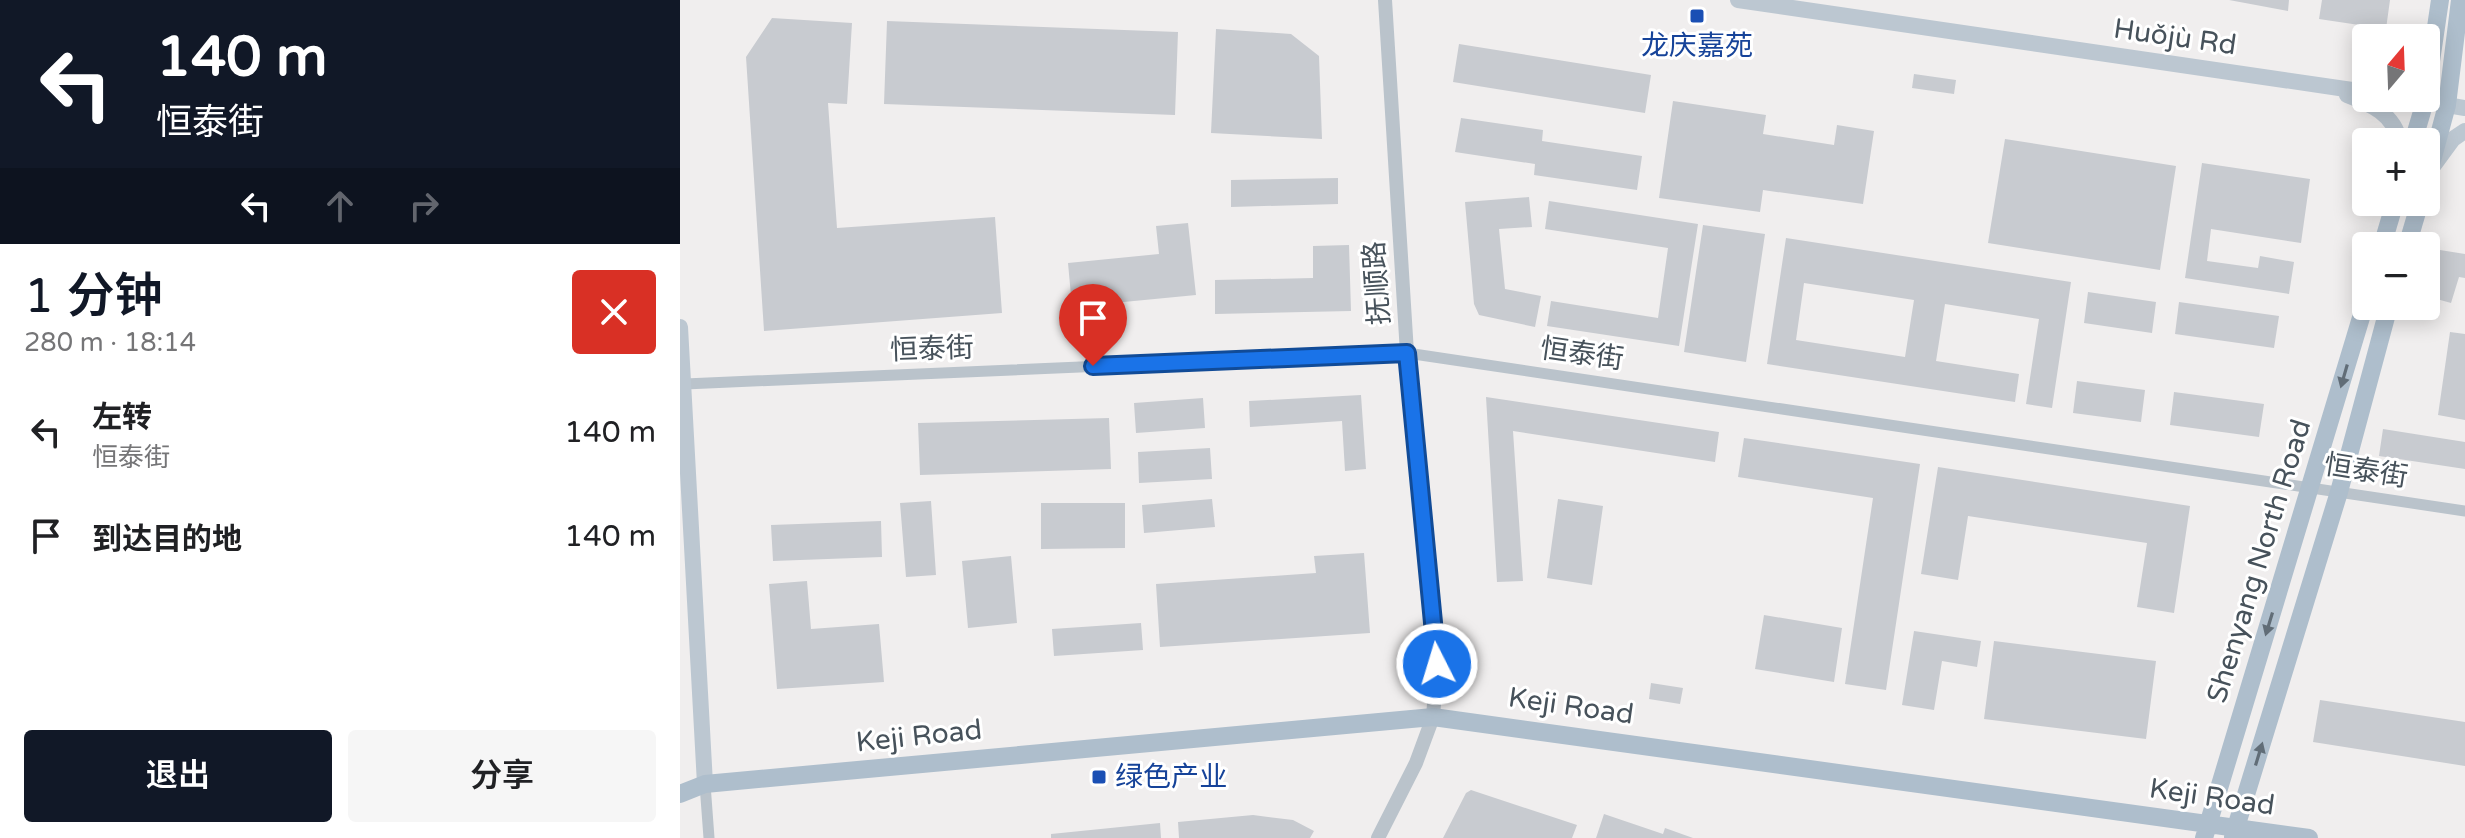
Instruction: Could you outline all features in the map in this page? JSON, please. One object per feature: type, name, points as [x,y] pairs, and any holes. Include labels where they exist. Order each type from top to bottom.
[{"type":"main road","name":"Huǒjù Rd","points":[[1738,0],[2352,90]]},
{"type":"main road","points":[[2431,24],[2440,1]]},
{"type":"main road","points":[[2435,24],[2440,1]]},
{"type":"main road","points":[[2460,2],[2465,46]]},
{"type":"main road","points":[[2440,146],[2456,107],[2460,2]]},
{"type":"main road","points":[[2319,85],[2352,81]]},
{"type":"main road","points":[[2319,85],[2373,105],[2390,119],[2394,128]]},
{"type":"main road","points":[[2440,158],[2453,139],[2465,131]]},
{"type":"main road","name":"Shenyang North Road","points":[[2206,831],[2360,320]]},
{"type":"main road","name":"Shenyang North Road","points":[[2234,833],[2339,492],[2385,320]]},
{"type":"main road","points":[[680,327],[705,784]]},
{"type":"main road","name":"Keji Road","points":[[680,794],[705,784],[1433,717],[2206,831],[2309,838]]},
{"type":"street","name":"抚顺路","points":[[1378,838],[1416,763],[1433,717],[1437,664],[1407,353],[1385,0]]},
{"type":"street","name":"恒泰街","points":[[685,384],[1407,353],[2465,511]]},
{"type":"street","points":[[705,784],[709,838]]},
{"type":"building","points":[[2229,0],[2289,0],[2288,11]]},
{"type":"building","points":[[2322,0],[2390,0],[2387,24],[2352,24],[2319,19]]},
{"type":"building","points":[[772,18],[852,23],[847,104],[828,103],[837,228],[995,217],[1002,313],[764,331],[746,57]]},
{"type":"building","points":[[887,21],[1178,32],[1175,115],[884,104]]},
{"type":"building","points":[[1216,29],[1291,34],[1319,56],[1322,139],[1211,133]]},
{"type":"building","points":[[1459,44],[1651,75],[1645,113],[1453,82]]},
{"type":"building","points":[[1914,74],[1956,80],[1954,94],[1912,88]]},
{"type":"building","points":[[1673,101],[1766,115],[1763,134],[1834,145],[1837,125],[1874,131],[1863,204],[1763,190],[1760,212],[1659,198]]},
{"type":"building","points":[[1461,118],[1543,130],[1542,141],[1642,156],[1637,190],[1534,175],[1535,164],[1455,152]]},
{"type":"building","points":[[2005,139],[2176,166],[2160,270],[1988,243]]},
{"type":"building","points":[[2202,163],[2310,179],[2301,243],[2211,229],[2207,261],[2258,268],[2260,256],[2294,262],[2289,294],[2185,278]]},
{"type":"building","points":[[1338,178],[1338,204],[1231,207],[1231,180]]},
{"type":"building","points":[[1529,197],[1532,227],[1499,229],[1505,289],[1541,296],[1535,327],[1479,315],[1474,304],[1465,202]]},
{"type":"building","points":[[1549,201],[1698,224],[1679,346],[1547,326],[1551,301],[1658,318],[1668,248],[1545,229]]},
{"type":"building","points":[[1188,223],[1196,295],[1072,307],[1068,263],[1159,254],[1156,226]]},
{"type":"building","points":[[1703,225],[1765,234],[1746,362],[1684,352]]},
{"type":"building","points":[[1786,238],[2071,282],[2052,408],[2026,404],[2039,319],[1945,304],[1936,361],[2019,374],[2015,402],[1767,364]],"holes":[[[1804,283],[1914,300],[1905,357],[1796,340]]]},
{"type":"building","points":[[1349,245],[1351,311],[1215,314],[1215,280],[1313,278],[1313,246]]},
{"type":"building","points":[[2440,250],[2465,254],[2465,278],[2459,277],[2451,303],[2440,300]]},
{"type":"building","points":[[2088,292],[2156,302],[2152,333],[2084,323]]},
{"type":"building","points":[[2179,302],[2279,316],[2274,348],[2175,334]]},
{"type":"building","points":[[2450,332],[2465,334],[2465,420],[2438,415]]},
{"type":"building","points":[[2077,381],[2145,390],[2141,422],[2073,413]]},
{"type":"building","points":[[2174,392],[2264,404],[2259,437],[2170,425]]},
{"type":"building","points":[[1361,395],[1366,469],[1345,471],[1342,421],[1250,427],[1249,401]]},
{"type":"building","points":[[1486,397],[1719,432],[1715,462],[1513,431],[1523,581],[1497,582]]},
{"type":"building","points":[[1203,398],[1205,428],[1136,433],[1134,403]]},
{"type":"building","points":[[1109,418],[1111,469],[920,475],[918,423]]},
{"type":"building","points":[[2383,429],[2465,442],[2465,469],[2379,456]]},
{"type":"building","points":[[1744,438],[1920,464],[1886,690],[1845,684],[1873,498],[1738,477]]},
{"type":"building","points":[[1210,448],[1212,479],[1139,483],[1138,452]]},
{"type":"building","points":[[1938,467],[2190,506],[2174,613],[2137,607],[2147,543],[1968,516],[1958,580],[1921,574]]},
{"type":"building","points":[[1212,499],[1215,527],[1144,533],[1142,505]]},
{"type":"building","points":[[1558,499],[1603,506],[1592,585],[1547,578]]},
{"type":"building","points":[[931,501],[936,575],[906,577],[900,503]]},
{"type":"building","points":[[1041,503],[1125,503],[1125,548],[1041,549]]},
{"type":"building","points":[[881,521],[882,557],[773,561],[771,525]]},
{"type":"building","points":[[1364,553],[1370,633],[1160,647],[1156,584],[1316,573],[1314,556]]},
{"type":"building","points":[[1011,556],[1017,623],[968,628],[962,561]]},
{"type":"building","points":[[807,581],[811,629],[879,624],[884,682],[777,689],[769,584]]},
{"type":"building","points":[[1764,615],[1842,628],[1834,682],[1755,669]]},
{"type":"building","points":[[1141,623],[1143,650],[1054,656],[1052,629]]},
{"type":"building","points":[[1914,631],[1981,641],[1977,667],[1942,661],[1934,710],[1902,705]]},
{"type":"building","points":[[1994,641],[2156,661],[2146,739],[1984,719]]},
{"type":"building","points":[[1651,683],[1683,688],[1680,704],[1649,699]]},
{"type":"building","points":[[2320,700],[2465,722],[2465,766],[2313,742]]},
{"type":"building","points":[[1471,790],[1577,825],[1572,838],[1443,838],[1466,793]]},
{"type":"building","points":[[1604,814],[1663,834],[1665,828],[1693,838],[1596,838]]},
{"type":"building","points":[[1253,815],[1293,820],[1314,831],[1310,838],[1179,838],[1178,822]]},
{"type":"building","points":[[1160,823],[1161,838],[1051,838],[1051,834]]},
{"type":"place","name":"龙庆嘉苑","points":[[1697,16]]},
{"type":"place","name":"绿色产业","points":[[1099,777]]},
{"type":"route","points":[[1093,366],[1407,353],[1437,664]]}]
